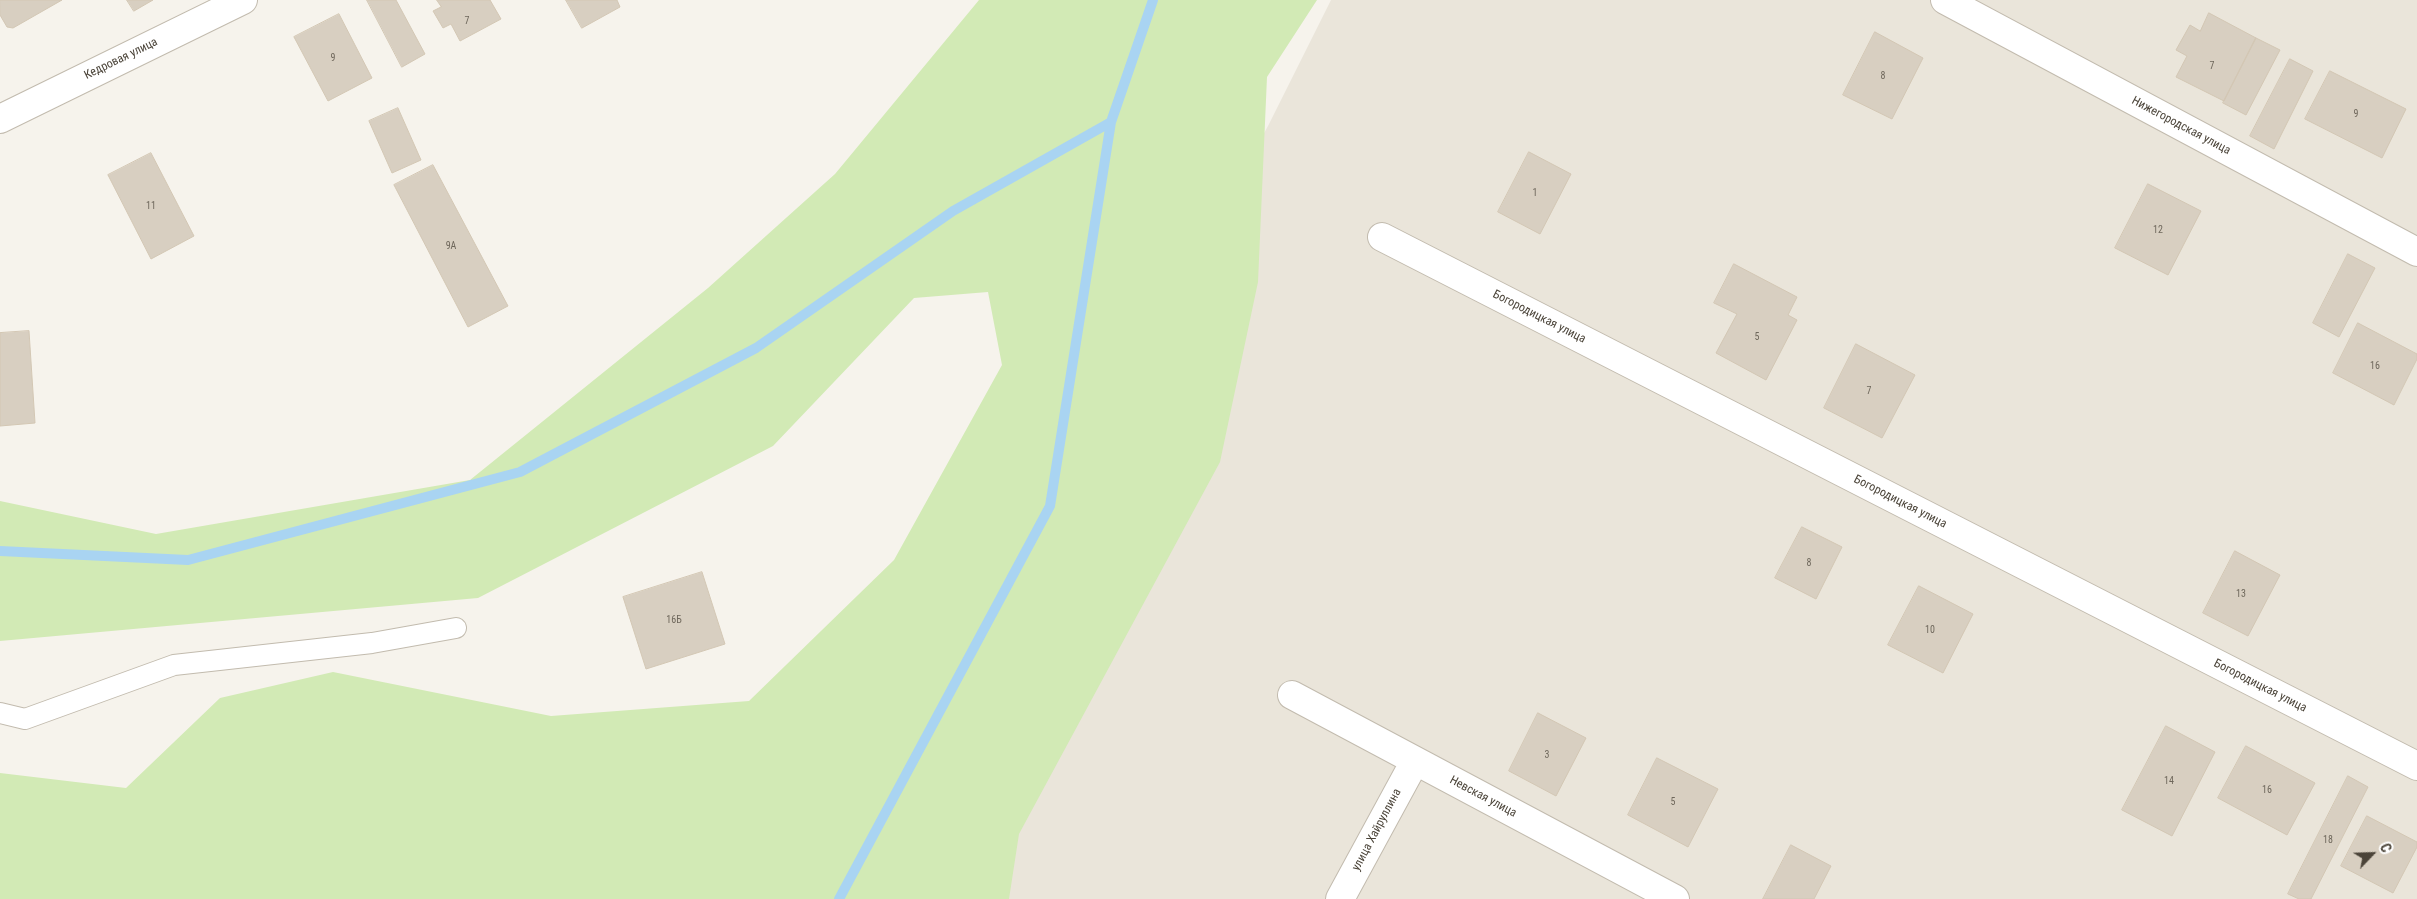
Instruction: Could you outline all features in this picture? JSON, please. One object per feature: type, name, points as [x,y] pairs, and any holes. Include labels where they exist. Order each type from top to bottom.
[{"type":"street","name":"Кедровая улица","points":[[0,119],[243,0]]},
{"type":"street","name":"Нижегородская улица","points":[[1945,0],[2417,252]]},
{"type":"street","name":"Богородицкая улица","points":[[1382,237],[2417,766]]},
{"type":"street","name":"Невская улица","points":[[1292,695],[1675,899]]},
{"type":"street","name":"улица Хайруллина","points":[[1340,899],[1414,761]]},
{"type":"lane","points":[[0,713],[25,720],[174,664],[372,643],[456,628]]},
{"type":"shaded area","points":[[1331,0],[2417,0],[2417,899],[837,899],[1268,126]]},
{"type":"green space","points":[[979,0],[1317,0],[1267,77],[1258,282],[1220,462],[1019,834],[1009,899],[0,899],[0,773],[126,788],[220,698],[333,672],[551,716],[749,701],[894,560],[1002,365],[988,292],[914,298],[773,446],[478,598],[0,641],[0,501],[156,534],[470,480],[708,288],[835,174]]},
{"type":"building","points":[[0,0],[62,0],[13,28],[7,27],[0,15]]},
{"type":"building","points":[[127,0],[153,0],[134,11]]},
{"type":"building","points":[[367,0],[396,0],[425,54],[402,67]]},
{"type":"building","points":[[437,0],[490,0],[501,19],[460,41],[451,24],[443,28],[433,11],[441,7]]},
{"type":"building","points":[[566,0],[617,0],[620,7],[582,28]]},
{"type":"building","points":[[2209,13],[2256,38],[2224,101],[2176,77],[2187,56],[2176,50],[2190,25],[2200,31]]},
{"type":"building","points":[[339,14],[372,78],[328,101],[294,37]]},
{"type":"building","points":[[1875,32],[1923,58],[1892,119],[1843,95]]},
{"type":"building","points":[[2256,38],[2280,50],[2246,115],[2223,103]]},
{"type":"building","points":[[2290,59],[2313,71],[2274,149],[2250,136]]},
{"type":"building","points":[[2330,71],[2406,109],[2382,158],[2305,119]]},
{"type":"building","points":[[398,108],[421,160],[392,173],[369,121]]},
{"type":"building","points":[[1529,152],[1571,174],[1540,234],[1498,212]]},
{"type":"building","points":[[151,153],[194,236],[151,259],[108,175]]},
{"type":"building","points":[[433,165],[508,306],[468,327],[394,185]]},
{"type":"building","points":[[2148,184],[2201,211],[2168,275],[2115,248]]},
{"type":"building","points":[[2348,254],[2375,268],[2339,337],[2313,323]]},
{"type":"building","points":[[1734,264],[1797,297],[1788,315],[1797,320],[1766,380],[1716,353],[1737,314],[1714,303]]},
{"type":"building","points":[[2358,323],[2417,354],[2417,359],[2394,405],[2333,373]]},
{"type":"building","points":[[29,331],[35,423],[0,426],[0,333]]},
{"type":"building","points":[[1856,344],[1915,375],[1882,438],[1824,408]]},
{"type":"building","points":[[1802,527],[1842,547],[1816,599],[1775,578]]},
{"type":"building","points":[[2235,551],[2280,575],[2248,636],[2203,613]]},
{"type":"building","points":[[702,572],[725,644],[646,669],[623,597]]},
{"type":"building","points":[[1919,586],[1973,614],[1943,673],[1888,645]]},
{"type":"building","points":[[1538,713],[1586,738],[1556,796],[1509,771]]},
{"type":"building","points":[[2166,726],[2215,752],[2172,836],[2122,810]]},
{"type":"building","points":[[2246,746],[2315,783],[2287,835],[2218,798]]},
{"type":"building","points":[[1657,758],[1718,789],[1688,847],[1628,815]]},
{"type":"building","points":[[2348,776],[2368,787],[2311,899],[2299,899],[2288,894]]},
{"type":"building","points":[[2367,816],[2417,842],[2417,847],[2393,893],[2341,866]]},
{"type":"building","points":[[1791,845],[1831,866],[1814,899],[1763,899]]},
{"type":"waterway","points":[[839,899],[1050,506],[1111,122],[1153,0]]},
{"type":"waterway","points":[[0,551],[188,560],[520,472],[756,348],[953,211],[1111,122]]}]
